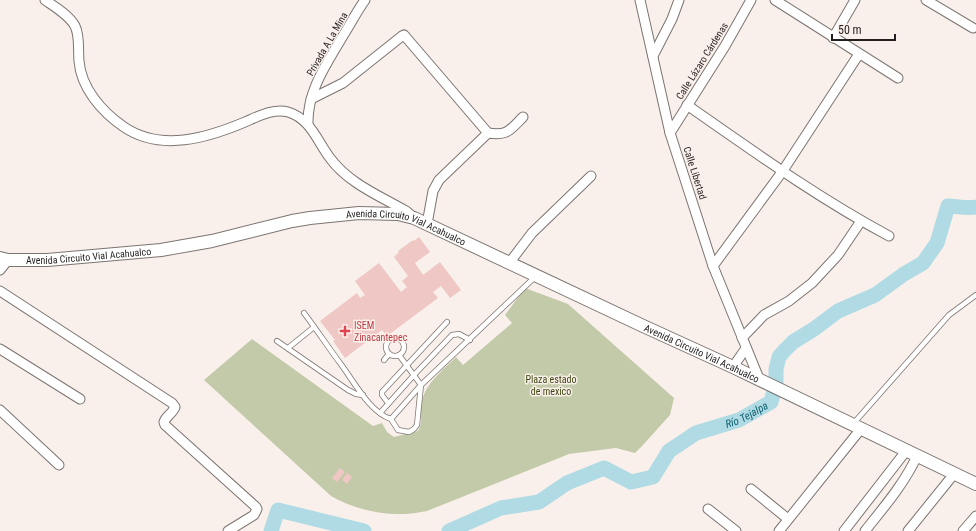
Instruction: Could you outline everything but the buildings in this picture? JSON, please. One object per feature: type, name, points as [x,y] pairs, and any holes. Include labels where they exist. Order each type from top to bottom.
[{"type":"street","points":[[45,0],[73,22],[78,33],[79,63],[82,75],[93,97],[113,119],[124,127],[148,138],[178,141],[207,136],[275,111],[290,113],[308,124],[320,144],[339,169],[360,185],[406,211],[414,218]]},
{"type":"street","name":"Privada A La Mina","points":[[308,124],[311,99],[317,82],[365,0]]},
{"type":"street","name":"Calle Libertad","points":[[640,0],[670,132],[713,266],[746,348],[764,382]]},
{"type":"street","points":[[653,56],[672,19],[679,0]]},
{"type":"street","name":"Calle Lázaro Cárdenas","points":[[670,132],[725,46],[751,0]]},
{"type":"street","points":[[775,0],[898,78]]},
{"type":"street","points":[[833,38],[855,0]]},
{"type":"street","points":[[926,0],[973,28]]},
{"type":"street","points":[[311,99],[343,83],[404,35],[488,133],[498,134],[508,132],[523,117]]},
{"type":"street","points":[[713,266],[782,172],[859,54]]},
{"type":"street","points":[[687,105],[782,172],[861,221],[889,236]]},
{"type":"street","points":[[427,224],[433,190],[439,180],[488,133]]},
{"type":"street","points":[[510,262],[532,233],[591,176]]},
{"type":"street","name":"Avenida Circuito Vial Acahualco","points":[[4,259],[47,260],[161,250],[212,241],[292,221],[359,213],[398,214],[414,218],[510,262],[976,484]]},
{"type":"street","points":[[742,338],[764,315],[790,301],[818,278],[838,255],[861,221]]},
{"type":"street","points":[[0,270],[4,259]]},
{"type":"street","points":[[0,291],[172,403],[175,407],[174,411],[165,419],[165,425],[256,507],[257,510],[254,515],[228,531]]},
{"type":"street","points":[[733,367],[746,348]]},
{"type":"street","points":[[0,349],[80,399]]},
{"type":"street","points":[[0,410],[59,465]]},
{"type":"street","points":[[779,531],[856,428]]},
{"type":"street","points":[[854,518],[866,530],[899,488],[910,471],[912,454]]},
{"type":"street","points":[[844,531],[912,454]]},
{"type":"street","points":[[908,531],[954,474]]},
{"type":"street","points":[[751,489],[788,519]]},
{"type":"street","points":[[708,508],[736,531]]},
{"type":"street","points":[[963,531],[976,516]]},
{"type":"lane","points":[[391,419],[422,385],[537,275]]},
{"type":"lane","points":[[856,428],[949,314],[976,295]]},
{"type":"lane","points":[[304,313],[362,395],[380,413],[391,419],[398,430],[406,432],[412,431],[417,425],[422,385],[399,355]]},
{"type":"lane","points":[[388,404],[382,395],[382,392],[447,322]]},
{"type":"lane","points":[[288,348],[314,327]]},
{"type":"lane","points":[[380,413],[452,335],[459,334],[470,340]]},
{"type":"lane","points":[[395,338],[401,340],[404,345],[403,351],[399,355],[394,356],[389,354],[386,345],[389,340],[395,338]]},
{"type":"lane","points":[[278,340],[348,390],[362,395]]},
{"type":"lane","points":[[384,360],[389,354]]},
{"type":"green space","name":"Plaza estado de mexico","points":[[525,288],[568,304],[674,398],[670,415],[635,453],[616,448],[569,454],[427,511],[403,514],[375,512],[347,504],[331,496],[204,380],[252,339],[373,426],[382,423],[387,432],[394,437],[418,431],[421,424],[422,401],[427,388],[456,357],[463,365],[512,323],[505,315]]},
{"type":"waterway","name":"Río Tejalpa","points":[[449,531],[501,508],[539,502],[567,483],[604,468],[631,482],[653,477],[669,451],[696,433],[739,420],[771,402],[776,384],[776,369],[779,357],[793,342],[814,329],[838,311],[875,295],[904,274],[923,263],[937,243],[948,206],[969,208],[976,207]]},
{"type":"waterway","name":"Río Tejalpa","points":[[271,531],[278,510],[364,531]]},
{"type":"place","name":"ISEM Zinacantepec","points":[[345,331]]}]
